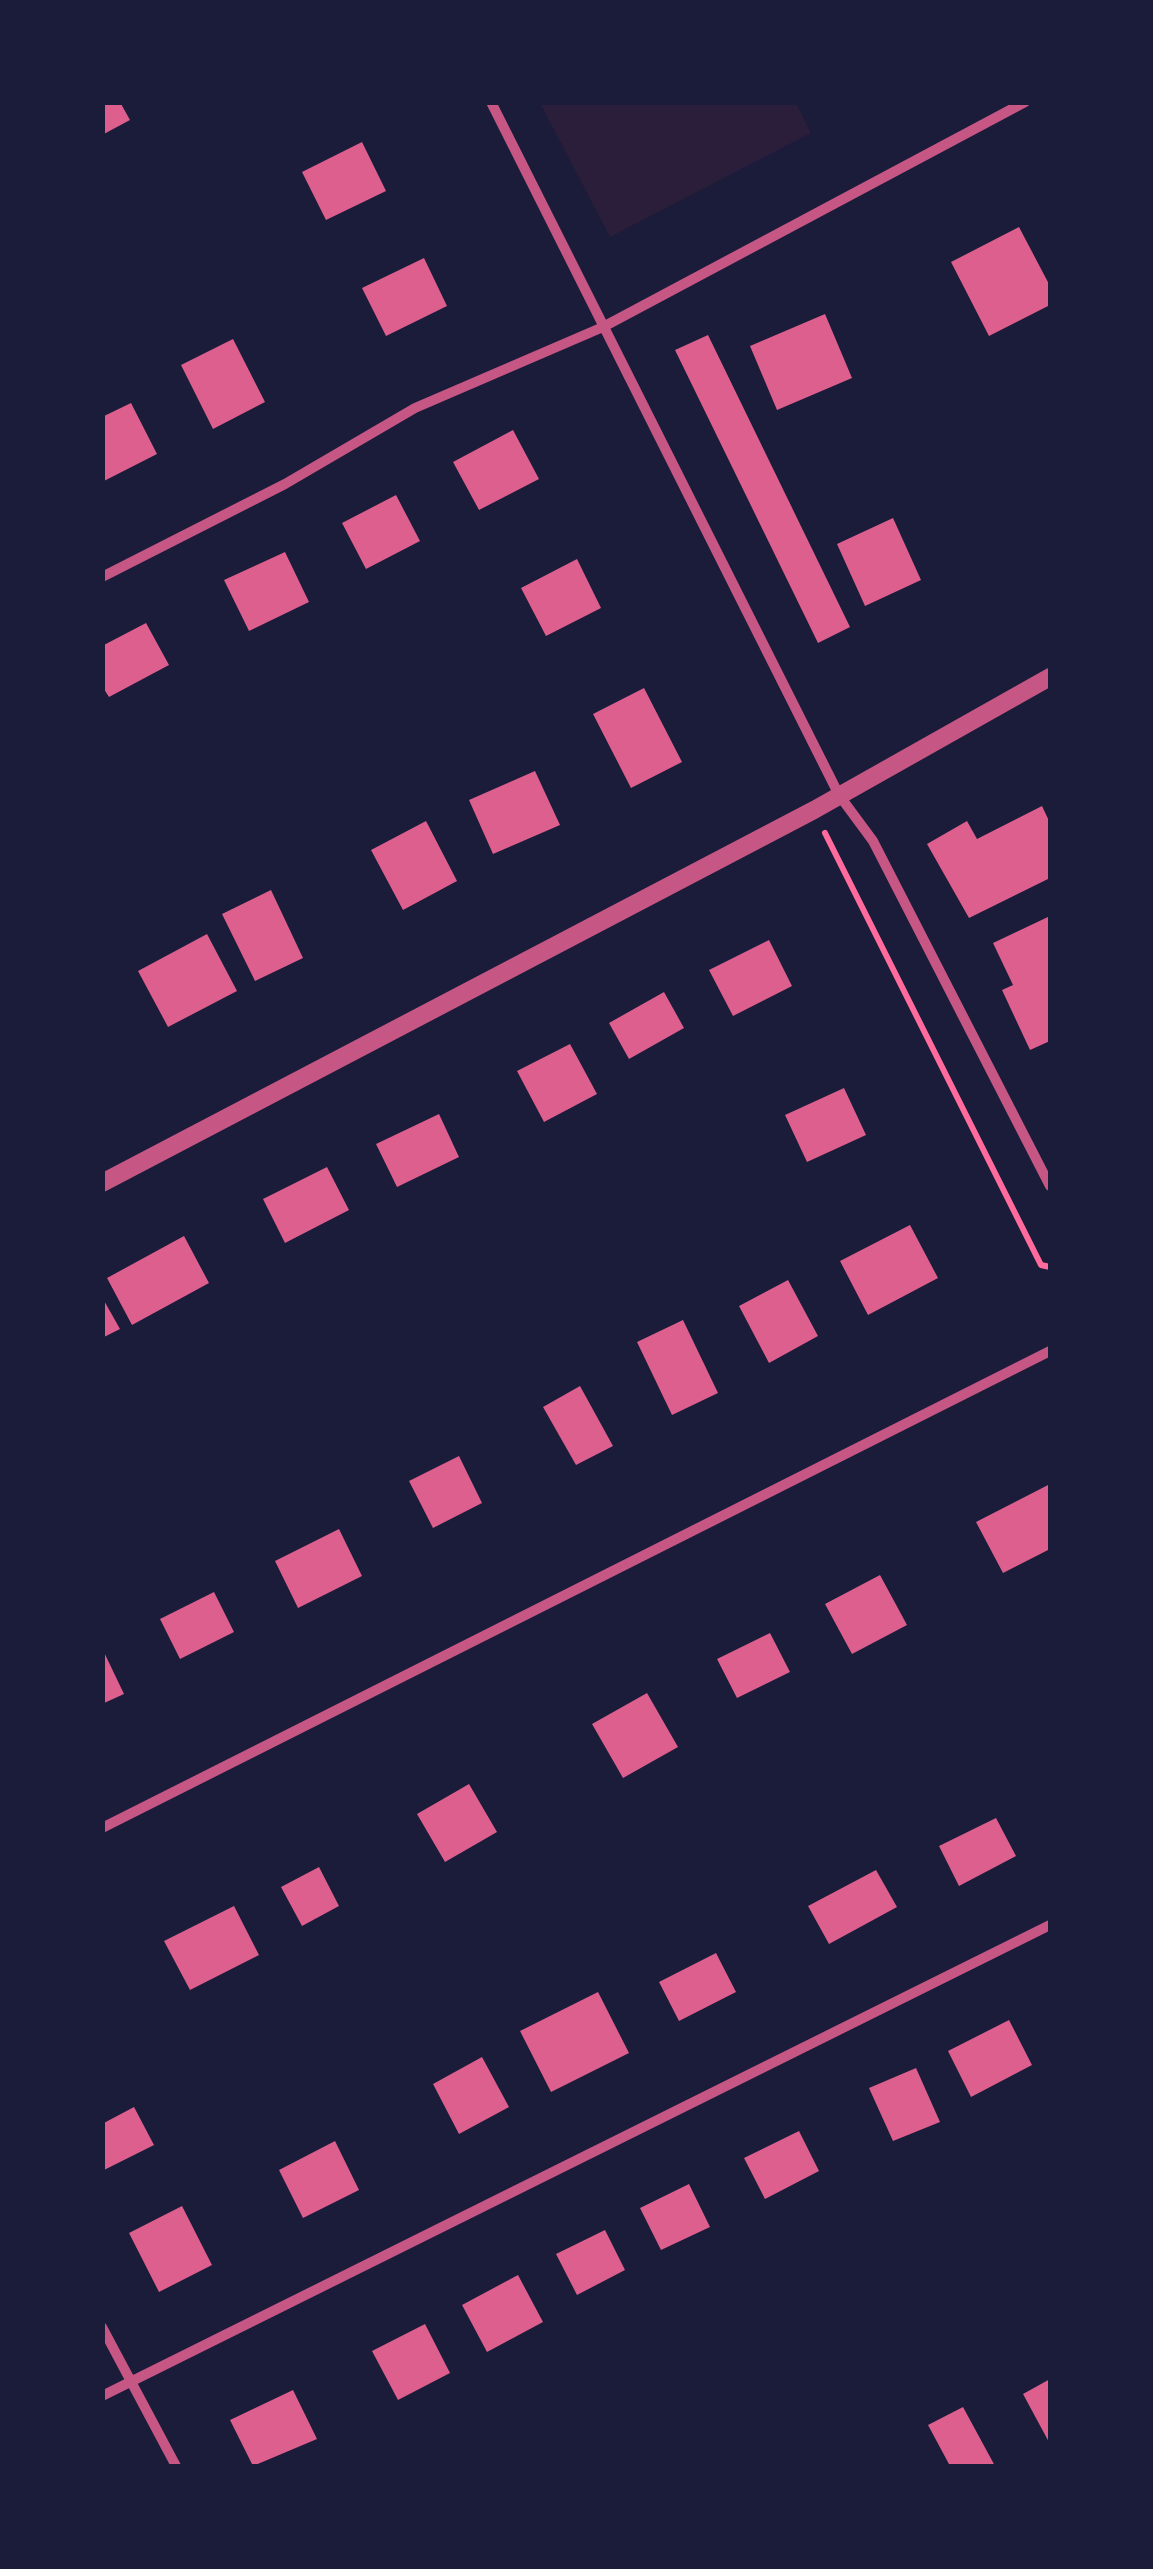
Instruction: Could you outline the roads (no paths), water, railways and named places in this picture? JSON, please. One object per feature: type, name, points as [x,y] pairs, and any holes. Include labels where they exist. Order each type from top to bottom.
[{"type":"street","points":[[491,102],[839,795],[873,841],[1050,1186]]},
{"type":"street","points":[[102,577],[285,484],[416,408],[603,327],[1025,102]]},
{"type":"street","points":[[102,1183],[814,810],[1050,676]]},
{"type":"street","points":[[102,1828],[1050,1351]]},
{"type":"street","points":[[102,2396],[1050,1925]]},
{"type":"street","points":[[102,2328],[176,2466]]}]
